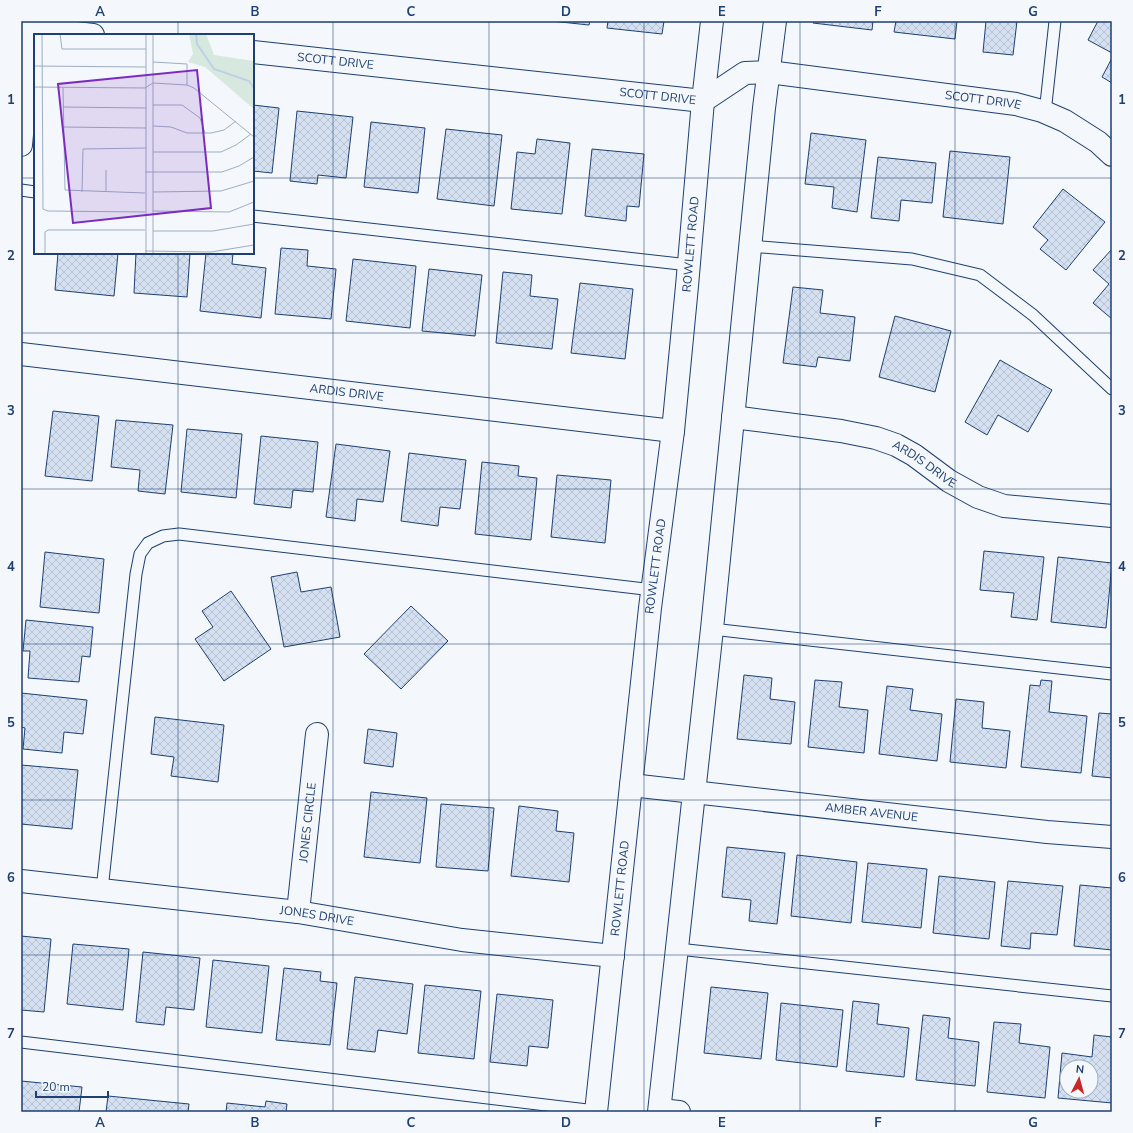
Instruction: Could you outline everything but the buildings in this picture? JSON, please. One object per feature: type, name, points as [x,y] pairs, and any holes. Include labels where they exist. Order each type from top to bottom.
[{"type":"street","name":"ROWLETT ROAD","points":[[596,1112],[652,590],[673,431],[703,101],[712,21]]},
{"type":"street","points":[[666,1111],[678,949],[734,417],[764,108],[775,21]]},
{"type":"street","points":[[21,145],[27,28],[84,34]]},
{"type":"street","name":"SCOTT DRIVE","points":[[254,52],[703,101],[745,73],[769,72],[1016,104],[1045,113],[1066,122],[1098,142],[1112,155]]},
{"type":"street","name":"ARDIS DRIVE","points":[[21,354],[673,431]]},
{"type":"street","name":"ARDIS DRIVE","points":[[734,417],[841,431],[876,438],[896,445],[914,455],[949,481],[978,497],[1004,506],[1112,516]]},
{"type":"street","name":"JONES CIRCLE","points":[[298,912],[317,734]]},
{"type":"street","name":"AMBER AVENUE","points":[[631,786],[1047,832],[1112,837]]},
{"type":"street","name":"JONES DRIVE","points":[[21,881],[298,912],[462,940],[613,956]]},
{"type":"lane","points":[[1045,113],[1055,21]]},
{"type":"lane","points":[[21,190],[34,192]]},
{"type":"lane","points":[[254,216],[689,265]]},
{"type":"lane","points":[[750,246],[912,259],[980,275],[1033,315],[1112,389]]},
{"type":"lane","points":[[102,890],[136,574],[140,554],[148,543],[163,536],[179,534],[652,590]]},
{"type":"lane","points":[[712,629],[1112,674]]},
{"type":"lane","points":[[678,949],[1112,996]]},
{"type":"lane","points":[[21,1042],[596,1112]]}]
